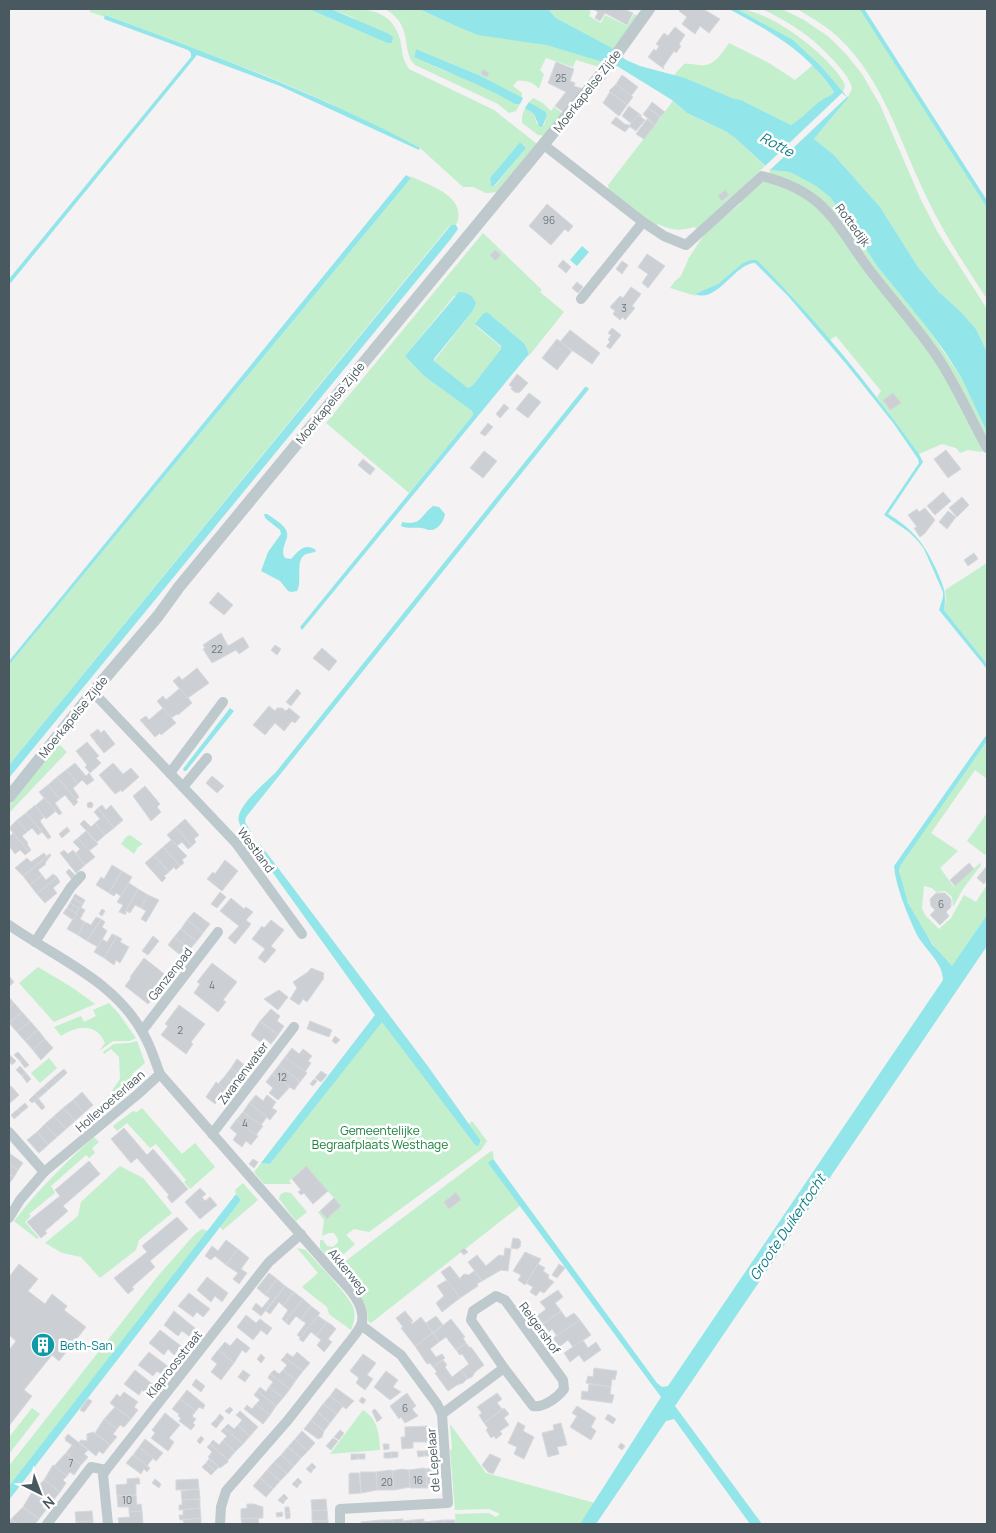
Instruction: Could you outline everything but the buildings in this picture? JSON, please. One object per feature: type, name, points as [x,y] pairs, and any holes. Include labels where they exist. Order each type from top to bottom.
[{"type":"street","name":"Moerkapelse Zijde","points":[[9,796],[544,145],[608,66],[649,9]]},
{"type":"street","name":"Rottedijk","points":[[544,145],[643,222],[664,236],[686,245],[762,176],[791,184],[809,195],[838,224],[872,272],[933,350],[963,398],[987,448]]},
{"type":"street","points":[[581,300],[643,222]]},
{"type":"street","name":"Westland","points":[[93,692],[236,843],[302,934]]},
{"type":"street","points":[[170,773],[224,702]]},
{"type":"street","points":[[184,787],[207,758]]},
{"type":"street","points":[[35,942],[71,887],[81,876]]},
{"type":"street","name":"Hollevoeterlaan","points":[[9,925],[105,988],[126,1010],[142,1031],[160,1074],[44,1172],[20,1200],[9,1218]]},
{"type":"street","name":"Ganzenpad","points":[[142,1031],[218,932]]},
{"type":"street","name":"Zwanenwater","points":[[212,1134],[294,1026]]},
{"type":"street","name":"Akkerweg","points":[[160,1074],[355,1298],[361,1309],[361,1325]]},
{"type":"street","points":[[9,1132],[44,1172]]},
{"type":"street","name":"Klaproosstraat","points":[[106,1470],[269,1262],[301,1234]]},
{"type":"street","name":"Reigershof","points":[[496,1296],[505,1300],[563,1380],[564,1389],[543,1406],[533,1406],[504,1368],[471,1320],[474,1311],[496,1296]]},
{"type":"street","points":[[220,1524],[221,1507],[226,1491],[288,1420],[344,1350],[361,1325]]},
{"type":"street","name":"de Lepelaar","points":[[340,1524],[340,1509],[448,1503],[442,1414],[437,1404],[401,1355],[361,1325]]},
{"type":"street","points":[[442,1414],[504,1368]]},
{"type":"street","points":[[47,1524],[91,1467],[106,1470],[103,1475],[108,1524]]},
{"type":"green space","points":[[85,9],[309,9],[387,43],[392,43],[352,17],[331,9],[372,11],[389,20],[395,28],[400,39],[403,58],[409,69],[494,110],[537,144],[498,192],[486,193],[473,187],[463,187],[420,148],[327,102],[269,77],[106,15],[105,17],[90,12],[90,10]],"holes":[[[520,142],[526,148],[495,186],[491,186],[490,178]]]},
{"type":"green space","points":[[385,9],[419,9],[458,27],[498,38],[546,45],[603,61],[599,67],[576,60],[573,67],[546,58],[540,70],[544,74],[539,89],[532,83],[523,81],[517,81],[513,86],[522,93],[522,98],[481,76],[416,49],[414,57],[442,70],[478,83],[520,104],[516,111],[509,113],[498,104],[415,65],[408,53],[404,30],[394,16]]},
{"type":"green space","points":[[548,9],[587,9],[591,11],[589,16],[601,23],[605,15],[627,26],[634,14],[638,16],[613,49],[556,18]]},
{"type":"green space","points":[[737,9],[750,11],[766,17],[798,36],[827,61],[838,74],[845,85],[843,93],[821,66],[793,40]]},
{"type":"green space","points":[[762,9],[782,9],[804,20],[829,37],[862,74],[880,105],[921,200],[937,231],[987,309],[987,352],[976,329],[939,292],[918,267],[880,207],[833,154],[814,139],[850,94],[852,88],[847,77],[827,53],[810,38],[792,25]]},
{"type":"green space","points":[[797,9],[862,9],[987,203],[987,299],[934,211],[917,177],[890,113],[868,73],[838,37]]},
{"type":"green space","points":[[729,43],[769,63],[795,80],[813,65],[834,92],[791,125],[741,100],[674,75],[684,64],[702,65],[713,62]]},
{"type":"green space","points":[[533,98],[543,103],[551,111],[554,107],[565,115],[546,136],[538,135],[522,123],[525,108],[534,114],[537,124],[544,125],[547,116],[546,112],[529,102]]},
{"type":"green space","points":[[673,101],[687,113],[734,137],[765,166],[697,229],[694,227],[676,230],[658,224],[655,227],[609,190],[608,185]]},
{"type":"green space","points":[[770,170],[790,172],[816,186],[830,197],[877,266],[925,325],[961,377],[987,432],[987,443],[909,314],[834,214],[769,173]]},
{"type":"green space","points":[[410,176],[445,193],[452,200],[457,207],[459,215],[456,225],[450,225],[9,765],[9,665],[411,178]]},
{"type":"green space","points":[[767,181],[793,189],[824,213],[930,351],[945,375],[982,448],[982,452],[968,450],[960,453],[956,448],[942,444],[919,454],[877,397],[881,391],[836,336],[830,340],[791,295],[757,260],[744,264],[717,285],[695,294],[696,296],[670,288],[681,276],[688,259],[708,229],[740,204],[744,196],[751,190]]},
{"type":"green space","points":[[483,233],[542,290],[540,292],[564,312],[528,357],[529,354],[525,344],[487,312],[484,313],[476,326],[501,349],[473,385],[468,388],[434,361],[472,312],[476,304],[454,296],[405,356],[424,376],[472,411],[473,415],[409,493],[326,423]]},
{"type":"green space","points":[[987,563],[987,664],[944,610],[945,590]]},
{"type":"green space","points":[[987,741],[987,779],[975,770],[931,833],[958,851],[940,868],[954,887],[980,863],[981,865],[963,889],[953,907],[952,897],[945,891],[936,892],[932,888],[924,886],[922,908],[925,915],[939,929],[951,918],[964,895],[976,902],[987,885],[987,915],[952,967],[934,946],[917,920],[904,892],[899,866]]},
{"type":"green space","points":[[59,744],[67,752],[9,813],[9,806]]},
{"type":"green space","points":[[987,813],[987,852],[985,855],[967,841]]},
{"type":"green space","points":[[130,835],[143,844],[138,847],[134,854],[121,844]]},
{"type":"green space","points":[[38,967],[95,1004],[54,1022],[19,983]]},
{"type":"green space","points":[[109,1003],[136,1038],[130,1041],[113,1041],[99,1051],[105,1043],[97,1032],[91,1029],[80,1028],[61,1036],[54,1027],[81,1016],[84,1022],[96,1016],[93,1010]]},
{"type":"green space","name":"Gemeentelijke Begraafplaats Westhage","points":[[382,1021],[475,1145],[481,1143],[481,1141],[469,1124],[472,1121],[487,1141],[481,1150],[369,1232],[354,1229],[346,1235],[355,1244],[344,1254],[325,1254],[320,1248],[320,1240],[323,1240],[327,1246],[333,1247],[338,1242],[338,1239],[334,1233],[322,1236],[324,1220],[318,1212],[320,1211],[327,1219],[341,1206],[306,1166],[289,1181],[292,1184],[264,1184],[254,1172],[261,1163],[270,1164]]},
{"type":"green space","points":[[137,1041],[145,1063],[132,1074],[137,1082],[114,1101],[108,1099],[105,1101],[120,1079],[119,1057],[111,1049],[104,1054],[103,1052],[114,1044]]},
{"type":"green space","points":[[49,1058],[57,1068],[40,1083],[31,1073]]},
{"type":"green space","points":[[142,1108],[182,1154],[195,1143],[215,1167],[190,1189],[184,1182],[186,1180],[156,1144],[150,1148],[127,1123],[117,1131],[113,1126],[133,1111],[137,1112]]},
{"type":"green space","points":[[94,1137],[99,1142],[92,1148],[95,1153],[89,1158],[86,1155],[51,1186],[55,1193],[29,1214],[31,1216],[25,1222],[39,1238],[37,1239],[14,1221],[52,1177]]},
{"type":"green space","points":[[491,1151],[493,1152],[494,1160],[491,1160],[489,1163],[520,1206],[371,1323],[368,1321],[368,1313],[363,1300],[339,1270],[343,1263]]},
{"type":"green space","points":[[120,1166],[143,1178],[172,1213],[139,1240],[136,1250],[100,1278],[81,1257],[62,1253],[45,1243],[78,1216],[81,1202]]},
{"type":"green space","points":[[243,1183],[258,1200],[223,1230],[220,1227],[241,1200],[235,1190]]},
{"type":"green space","points":[[285,1192],[291,1193],[307,1212],[296,1221],[279,1199],[280,1195]]},
{"type":"green space","points":[[202,1229],[208,1231],[9,1486],[9,1466],[158,1276],[195,1234]]},
{"type":"green space","points":[[297,1248],[306,1250],[350,1301],[354,1313],[354,1322],[351,1330],[329,1314],[327,1307],[302,1287],[318,1273]]},
{"type":"green space","points":[[32,1408],[40,1414],[9,1454],[9,1435]]},
{"type":"green space","points":[[363,1410],[375,1422],[380,1450],[330,1454]]},
{"type":"green space","points":[[450,1424],[486,1473],[595,1503],[580,1524],[456,1524],[455,1514],[489,1513],[496,1517],[500,1514],[489,1509],[455,1510],[450,1450],[452,1449]]},
{"type":"water","points":[[309,9],[331,9],[387,33],[393,37],[392,43],[387,43]]},
{"type":"water","name":"Rotte","points":[[419,9],[548,9],[556,18],[612,48],[626,60],[640,66],[685,78],[741,100],[791,125],[834,92],[823,77],[800,53],[773,34],[729,9],[737,9],[793,40],[821,66],[848,98],[814,139],[833,154],[880,207],[918,267],[939,292],[976,329],[987,352],[987,432],[961,377],[945,352],[877,266],[830,197],[816,186],[790,172],[770,170],[734,137],[687,113],[672,100],[617,66],[546,45],[478,35]]},
{"type":"water","points":[[105,15],[225,60],[305,93],[382,128],[420,148],[419,150],[280,86],[197,55],[9,285],[9,279],[191,57],[191,53],[188,50],[104,19]]},
{"type":"water","points":[[416,49],[481,76],[523,98],[520,104],[515,104],[478,85],[414,57]]},
{"type":"water","points":[[529,102],[546,112],[547,116],[542,127],[539,126],[534,114],[525,108]]},
{"type":"water","points":[[520,142],[526,148],[494,186],[491,186],[490,178]]},
{"type":"water","points":[[406,175],[411,178],[9,665],[9,661]]},
{"type":"water","points":[[451,225],[456,225],[458,229],[450,240],[9,778],[9,765]]},
{"type":"water","points":[[582,246],[589,252],[577,266],[570,260]]},
{"type":"water","points":[[757,260],[821,329],[862,378],[919,454],[923,462],[888,514],[911,531],[927,552],[944,589],[944,610],[987,664],[987,669],[939,610],[943,592],[924,549],[909,532],[884,515],[919,463],[894,424],[788,296],[755,263],[740,269],[711,293],[703,296],[695,294],[718,284],[743,263]]},
{"type":"water","points":[[459,292],[470,295],[476,304],[472,312],[434,361],[468,388],[473,385],[501,349],[501,346],[475,324],[487,312],[525,344],[529,354],[302,630],[300,627],[473,415],[472,411],[424,376],[405,356]]},
{"type":"water","points":[[585,387],[589,389],[246,817],[245,822],[251,832],[249,835],[239,822],[239,816],[246,802],[276,772]]},
{"type":"water","points":[[433,506],[439,507],[445,514],[442,522],[435,529],[429,530],[401,526],[402,522],[413,523],[417,521]]},
{"type":"water","points":[[264,514],[278,521],[286,530],[287,537],[283,550],[285,558],[291,559],[305,547],[316,550],[306,554],[300,561],[299,587],[297,591],[288,591],[280,581],[261,571],[268,552],[281,534],[280,530],[265,518]]},
{"type":"water","points":[[230,708],[234,711],[186,771],[184,771],[183,769]]},
{"type":"water","name":"Groote Duikertocht","points":[[987,734],[987,741],[900,866],[899,871],[908,903],[932,944],[952,966],[987,915],[987,946],[675,1406],[762,1524],[750,1524],[674,1419],[666,1421],[596,1524],[580,1524],[661,1397],[488,1163],[494,1160],[657,1383],[662,1387],[668,1386],[943,980],[940,967],[919,939],[909,917],[899,892],[894,866]]},
{"type":"water","points":[[260,844],[427,1065],[481,1141],[478,1146],[475,1145],[382,1022],[270,1164],[261,1163],[375,1015],[255,848]]},
{"type":"water","points":[[236,1194],[241,1200],[9,1500],[9,1486]]},
{"type":"pier","points":[[842,93],[847,97],[770,170],[765,166]]},
{"type":"waterway","points":[[862,9],[987,204]]},
{"type":"place","name":"Beth-San","points":[[43,1345]]}]
